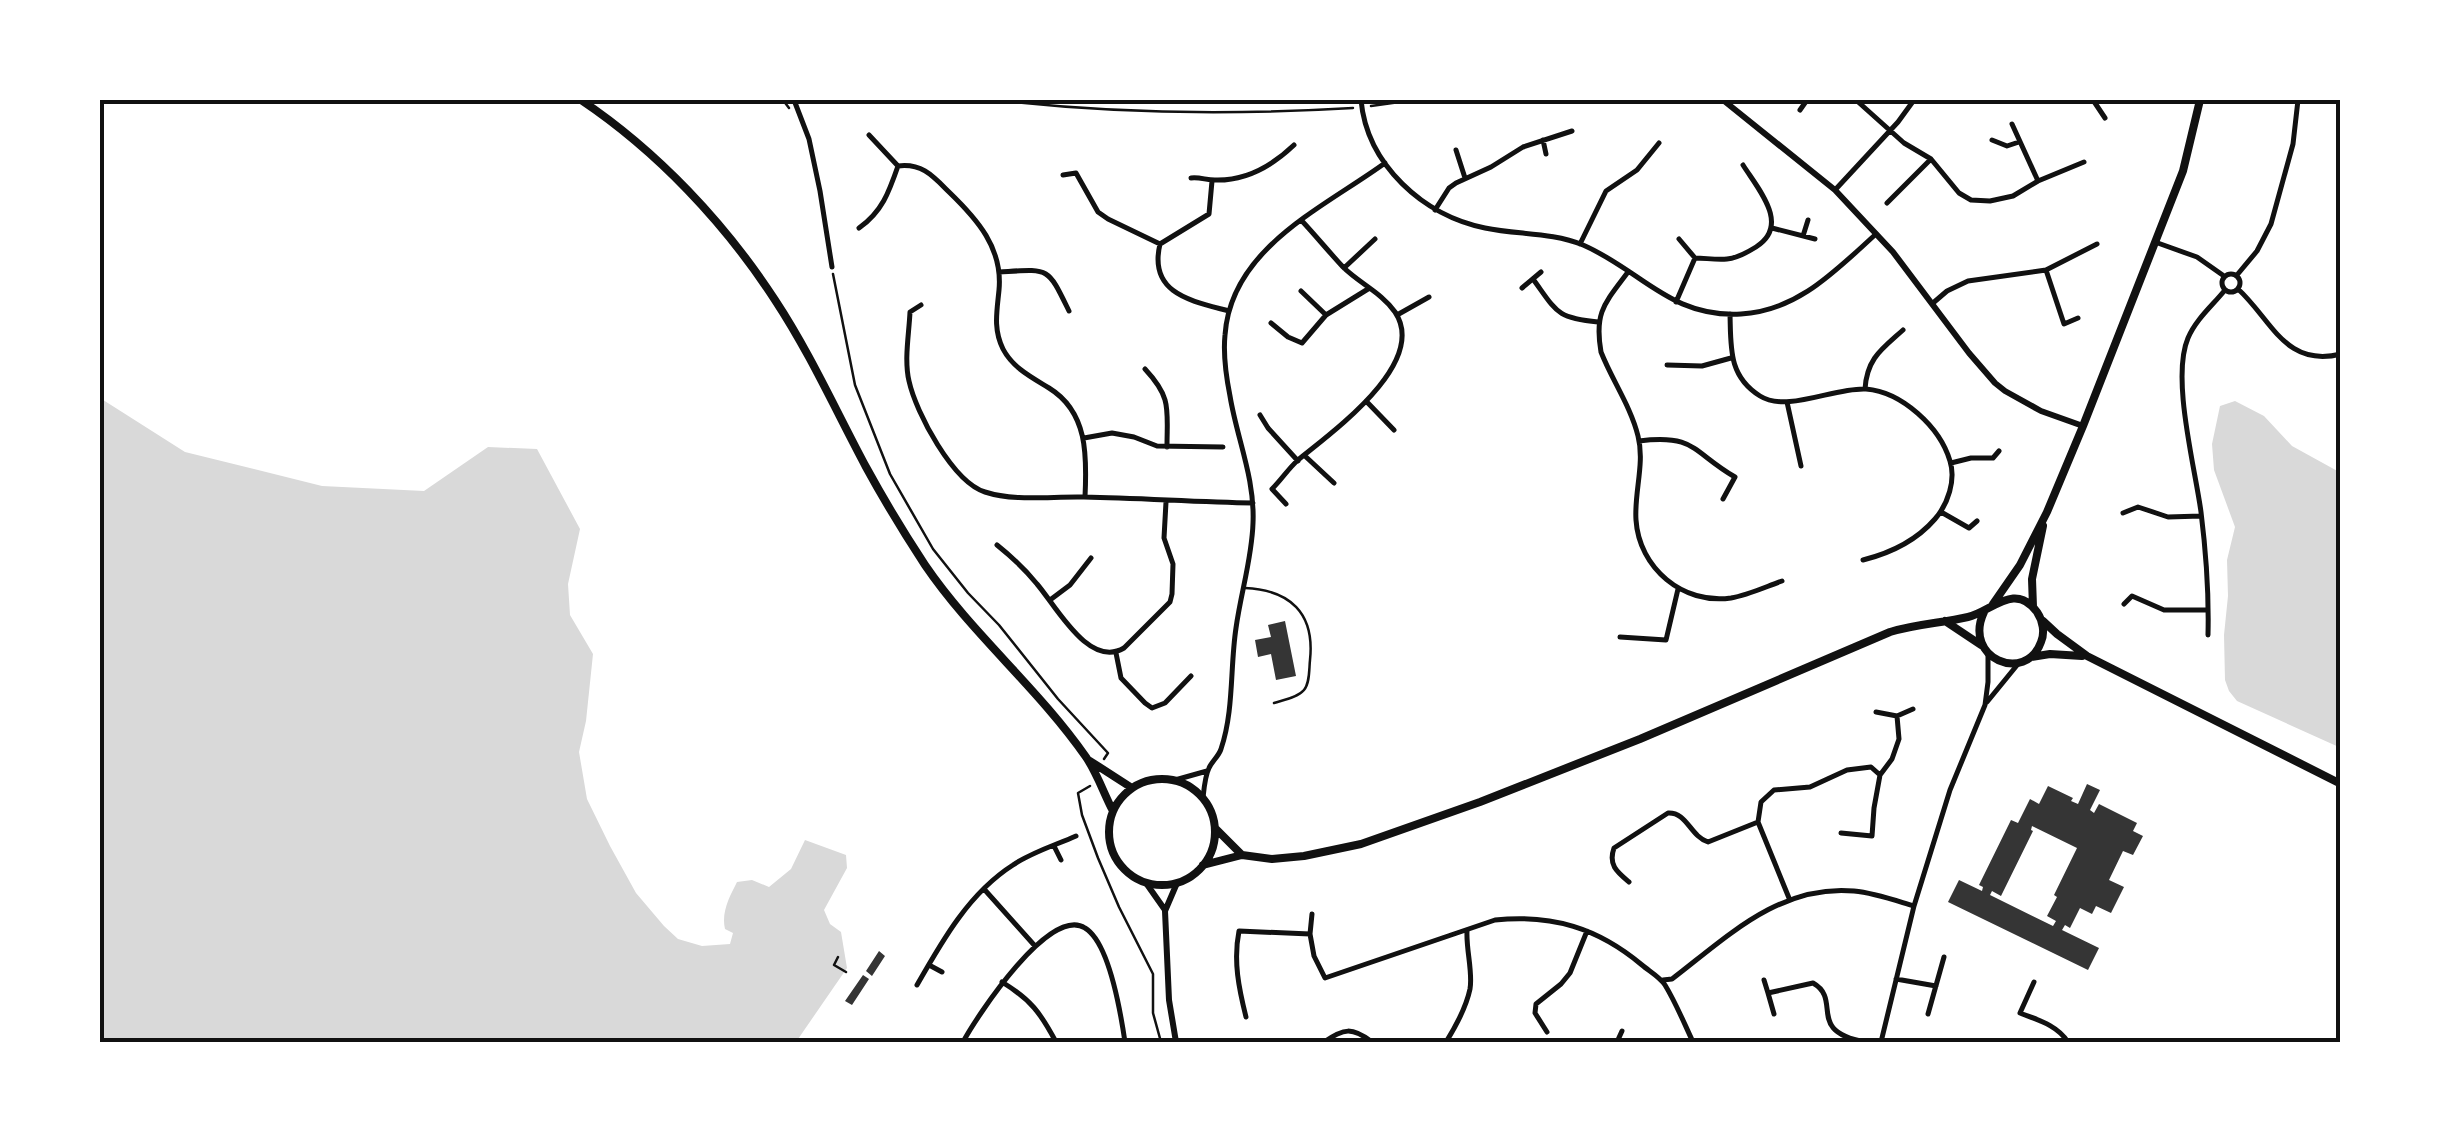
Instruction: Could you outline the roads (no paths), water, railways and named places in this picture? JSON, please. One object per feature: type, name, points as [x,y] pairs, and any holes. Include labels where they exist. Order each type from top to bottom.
[{"type":"main road","points":[[580,100],[661,164],[744,255],[776,301],[868,471],[926,566],[1087,759],[1113,811]]},
{"type":"main road","points":[[1981,645],[1979,622],[2020,564],[2083,426],[2184,171],[2200,100]]},
{"type":"main road","points":[[2033,608],[2032,580],[2047,512]]},
{"type":"main road","points":[[1993,604],[2014,599],[2024,602],[2056,634],[2087,656],[2341,784]]},
{"type":"main road","points":[[1204,865],[1242,856],[1304,856],[1361,844],[1640,739],[1890,632],[1984,612]]},
{"type":"main road","points":[[2031,656],[2042,642],[2040,618]]},
{"type":"main road","points":[[1944,621],[1998,661],[2009,664],[2050,654],[2087,656]]},
{"type":"main road","points":[[1087,759],[1132,788]]},
{"type":"main road","points":[[1157,779],[1175,780],[1203,798],[1215,828],[1213,848],[1193,875],[1176,883],[1146,883],[1127,872],[1114,856],[1109,835],[1113,811],[1132,788],[1157,779]]},
{"type":"main road","points":[[1215,828],[1242,856]]},
{"type":"street","points":[[794,100],[809,138],[832,267]]},
{"type":"street","points":[[1723,100],[1835,190],[1877,233],[1969,353],[2005,391],[2040,411],[2083,426]]},
{"type":"street","points":[[1800,110],[1807,100]]},
{"type":"street","points":[[1856,100],[1904,143],[1931,159],[1959,193],[1971,200],[2013,196],[2084,162]]},
{"type":"street","points":[[1835,190],[1914,100]]},
{"type":"street","points":[[2093,100],[2105,118]]},
{"type":"street","points":[[2237,275],[2257,251],[2271,224],[2293,144],[2298,100]]},
{"type":"street","points":[[1361,104],[1385,164],[1413,196],[1435,210],[1459,222],[1580,244],[1676,302],[1706,311],[1730,314],[1770,310],[1793,300],[1812,290],[1877,233]]},
{"type":"street","points":[[2012,124],[2038,181]]},
{"type":"street","points":[[1435,210],[1449,188],[1466,178],[1523,147],[1572,131]]},
{"type":"street","points":[[869,135],[898,166]]},
{"type":"street","points":[[1543,140],[1546,154]]},
{"type":"street","points":[[1992,140],[2007,146],[2019,142]]},
{"type":"street","points":[[1580,244],[1606,191],[1638,170],[1659,143]]},
{"type":"street","points":[[1191,178],[1236,178],[1257,172],[1277,162],[1294,145]]},
{"type":"street","points":[[1456,150],[1466,178]]},
{"type":"street","points":[[1887,203],[1931,159]]},
{"type":"street","points":[[1203,798],[1207,771],[1220,751],[1251,552],[1253,503],[1225,356],[1229,310],[1247,272],[1278,237],[1385,164]]},
{"type":"street","points":[[1695,258],[1736,257],[1768,237],[1773,218],[1743,165]]},
{"type":"street","points":[[859,228],[886,201],[898,166]]},
{"type":"street","points":[[898,166],[926,170],[974,217],[992,245],[1000,272],[996,327],[1006,355],[1073,412],[1084,438],[1085,497]]},
{"type":"street","points":[[1063,175],[1076,173],[1101,214],[1160,244]]},
{"type":"street","points":[[1160,244],[1209,214],[1212,180]]},
{"type":"street","points":[[1803,236],[1808,220]]},
{"type":"street","points":[[1286,504],[1272,488],[1366,401],[1390,372],[1402,341],[1402,326],[1386,299],[1344,268],[1302,221]]},
{"type":"street","points":[[1772,228],[1815,239]]},
{"type":"street","points":[[1344,268],[1375,238]]},
{"type":"street","points":[[1680,238],[1695,258]]},
{"type":"street","points":[[2155,242],[2197,257],[2224,276]]},
{"type":"street","points":[[1160,244],[1158,266],[1168,286],[1192,301],[1229,310]]},
{"type":"street","points":[[1933,303],[1968,281],[2046,270],[2097,244]]},
{"type":"street","points":[[1676,302],[1695,258]]},
{"type":"street","points":[[1000,272],[1026,270],[1048,274],[1069,311]]},
{"type":"street","points":[[2046,270],[2064,324],[2078,318]]},
{"type":"street","points":[[1522,288],[1541,272]]},
{"type":"street","points":[[1628,272],[1606,302],[1598,322],[1602,352],[1639,441],[1636,521],[1640,544],[1654,567],[1678,589],[1708,598],[1729,598],[1782,581]]},
{"type":"street","points":[[2224,276],[2237,275],[2238,289]]},
{"type":"street","points":[[2224,276],[2225,290],[2238,289]]},
{"type":"street","points":[[1533,279],[1564,316],[1598,322]]},
{"type":"street","points":[[1271,324],[1288,338],[1302,343],[1326,315],[1368,288]]},
{"type":"street","points":[[2238,289],[2290,348],[2324,358],[2341,354]]},
{"type":"street","points":[[2208,634],[2201,516],[2181,362],[2194,328],[2225,290]]},
{"type":"street","points":[[1301,291],[1326,315]]},
{"type":"street","points":[[1397,315],[1430,297]]},
{"type":"street","points":[[920,305],[910,312],[908,380],[946,459],[965,482],[984,492],[1020,498],[1253,503]]},
{"type":"street","points":[[1730,314],[1731,358],[1758,395],[1787,402],[1865,389],[1888,394],[1911,407],[1931,429],[1951,463],[1949,494],[1927,529],[1890,552],[1863,560]]},
{"type":"street","points":[[1865,389],[1873,358],[1903,330]]},
{"type":"street","points":[[1667,365],[1702,366],[1731,358]]},
{"type":"street","points":[[1145,369],[1160,385],[1167,401],[1167,447]]},
{"type":"street","points":[[1366,401],[1394,430]]},
{"type":"street","points":[[1787,402],[1801,466]]},
{"type":"street","points":[[1260,415],[1268,428],[1334,484]]},
{"type":"street","points":[[1084,438],[1112,433],[1158,446],[1223,447]]},
{"type":"street","points":[[1639,441],[1674,438],[1701,452],[1735,477],[1724,499]]},
{"type":"street","points":[[1951,463],[1992,458],[1999,451]]},
{"type":"street","points":[[997,545],[1017,561],[1076,635],[1108,654],[1116,653],[1170,602],[1174,580],[1164,538],[1166,502]]},
{"type":"street","points":[[2122,512],[2138,508],[2168,517],[2201,516]]},
{"type":"street","points":[[1941,512],[1969,528],[1977,521]]},
{"type":"street","points":[[1050,600],[1070,585],[1091,558]]},
{"type":"street","points":[[1620,637],[1666,640],[1678,589]]},
{"type":"street","points":[[2124,604],[2132,596],[2164,610],[2208,610]]},
{"type":"street","points":[[1116,653],[1121,678],[1152,708],[1165,703],[1191,676]]},
{"type":"street","points":[[1882,1042],[1914,906],[1950,790],[1984,705],[1988,654]]},
{"type":"street","points":[[1984,705],[2020,662]]},
{"type":"street","points":[[1876,712],[1898,716],[1913,709]]},
{"type":"street","points":[[1842,833],[1872,836],[1880,775],[1899,739],[1898,716]]},
{"type":"street","points":[[1789,898],[1758,822],[1761,802],[1774,790],[1810,787],[1847,770],[1870,767],[1880,775]]},
{"type":"street","points":[[1175,780],[1207,771]]},
{"type":"street","points":[[1629,882],[1614,869],[1614,848],[1668,812],[1681,815],[1692,832],[1708,842],[1758,822]]},
{"type":"street","points":[[917,985],[969,904],[984,889],[1014,864],[1076,836]]},
{"type":"street","points":[[1054,846],[1061,860]]},
{"type":"street","points":[[1146,883],[1166,912]]},
{"type":"street","points":[[1176,883],[1166,912],[1169,1000],[1176,1042]]},
{"type":"street","points":[[984,889],[1035,946]]},
{"type":"street","points":[[1663,980],[1672,979],[1763,911],[1789,898],[1824,890],[1859,891],[1914,906]]},
{"type":"street","points":[[1312,914],[1314,956],[1324,978],[1495,920],[1525,917],[1587,931],[1610,942],[1663,980],[1693,1042]]},
{"type":"street","points":[[963,1042],[1014,967],[1035,946],[1066,926],[1076,925],[1088,929],[1096,940],[1111,974],[1125,1042]]},
{"type":"street","points":[[1246,1017],[1238,982],[1236,946],[1240,931],[1310,934]]},
{"type":"street","points":[[1446,1042],[1460,1018],[1471,986],[1467,931]]},
{"type":"street","points":[[1547,1032],[1535,1013],[1536,1004],[1570,973],[1587,931]]},
{"type":"street","points":[[1928,1014],[1944,957]]},
{"type":"street","points":[[929,965],[942,972]]},
{"type":"street","points":[[1896,979],[1936,986]]},
{"type":"street","points":[[1764,980],[1774,1014]]},
{"type":"street","points":[[1002,982],[1038,1010],[1056,1042]]},
{"type":"street","points":[[1768,993],[1813,982],[1824,992],[1828,1019],[1839,1034],[1866,1042]]},
{"type":"street","points":[[2034,982],[2020,1013],[2052,1026],[2068,1042]]},
{"type":"street","points":[[1324,1042],[1346,1030],[1372,1042]]},
{"type":"street","points":[[1617,1042],[1622,1030]]},
{"type":"lane","points":[[1243,588],[1262,589],[1291,600],[1305,615],[1311,650],[1307,687],[1300,694],[1274,703]]}]
